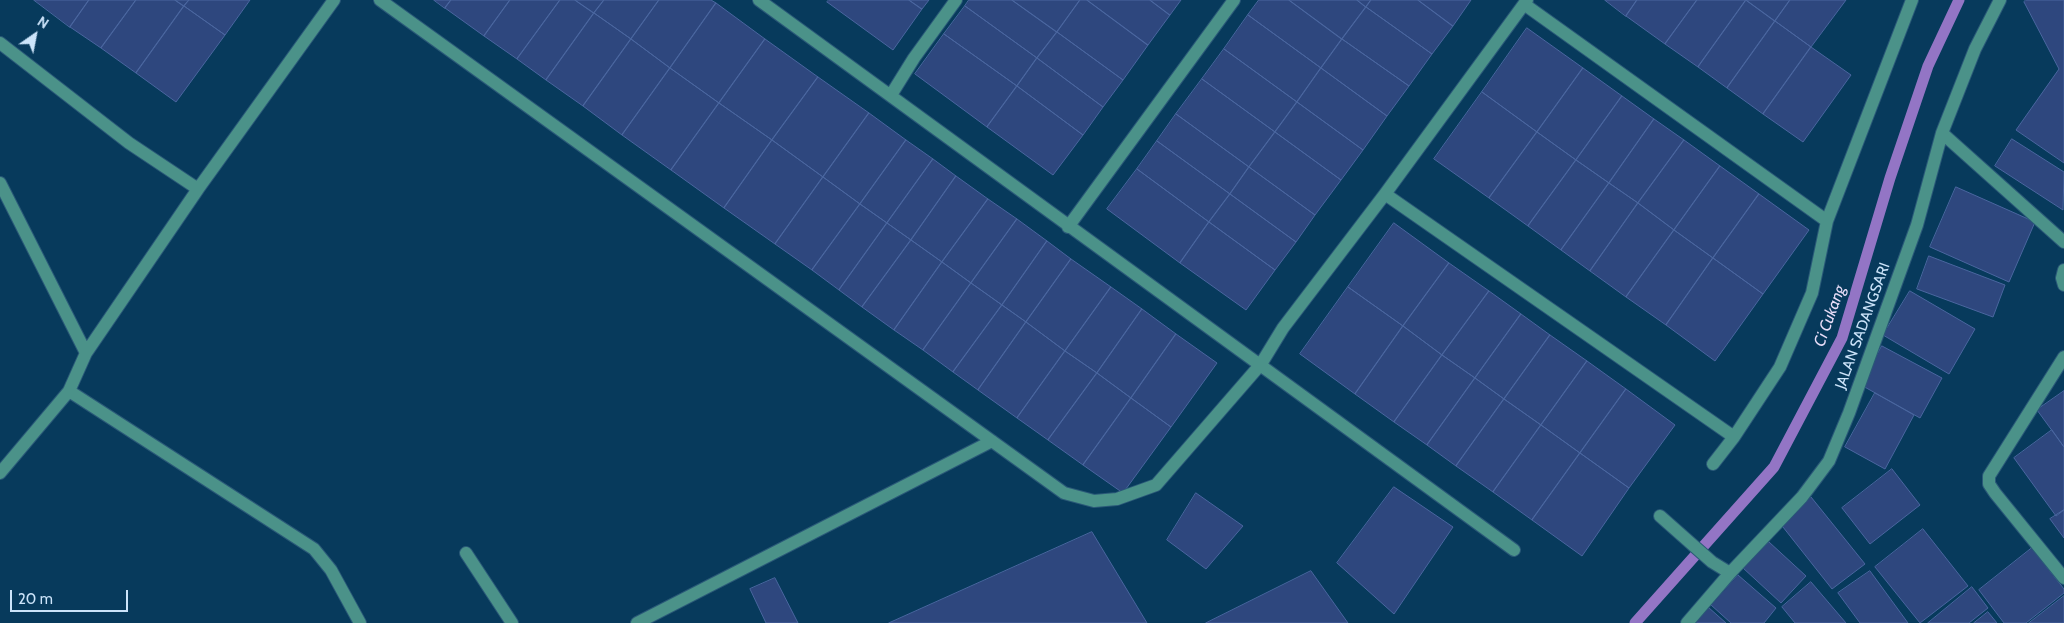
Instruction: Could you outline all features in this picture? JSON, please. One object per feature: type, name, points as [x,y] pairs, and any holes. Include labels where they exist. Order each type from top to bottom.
[{"type":"street","points":[[0,474],[69,391],[86,353],[198,189],[334,0]]},
{"type":"street","points":[[380,0],[1064,493],[1094,501],[1117,499],[1156,485],[1261,364],[1283,328],[1385,194],[1526,2],[1827,221]]},
{"type":"street","points":[[759,0],[891,95],[1068,227],[1261,364],[1514,550]]},
{"type":"street","points":[[891,95],[914,58],[956,0]]},
{"type":"street","points":[[1068,227],[1234,0]]},
{"type":"street","points":[[1713,464],[1734,438],[1780,367],[1802,318],[1812,292],[1827,221],[1912,0]]},
{"type":"street","name":"JALAN SADANGSARI","points":[[1687,623],[1730,573],[1802,497],[1829,461],[1849,413],[1918,225],[1942,134],[1975,49],[2000,0]]},
{"type":"street","points":[[0,43],[129,143],[198,189]]},
{"type":"street","points":[[1942,134],[2064,242]]},
{"type":"street","points":[[0,182],[86,353]]},
{"type":"street","points":[[1385,194],[1734,438]]},
{"type":"street","points":[[2064,270],[2062,278],[2064,285]]},
{"type":"street","points":[[2064,357],[1988,476],[1989,484],[1995,493],[2064,578]]},
{"type":"street","points":[[69,391],[314,548],[332,570],[360,623]]},
{"type":"street","points":[[636,623],[992,441]]},
{"type":"street","points":[[1660,516],[1712,562],[1730,573]]},
{"type":"street","points":[[466,553],[512,623]]},
{"type":"building","points":[[34,0],[89,0],[70,27]]},
{"type":"building","points":[[89,0],[136,0],[101,48],[70,27]]},
{"type":"building","points":[[136,0],[175,0],[184,6],[136,73],[101,48]]},
{"type":"building","points":[[175,0],[189,0],[184,6]]},
{"type":"building","points":[[189,0],[250,0],[225,35],[184,6]]},
{"type":"building","points":[[434,0],[451,0],[445,8]]},
{"type":"building","points":[[451,0],[510,0],[484,36],[445,8]]},
{"type":"building","points":[[510,0],[560,0],[517,59],[484,36]]},
{"type":"building","points":[[560,0],[575,0],[594,13],[546,80],[517,59]]},
{"type":"building","points":[[575,0],[604,0],[594,13]]},
{"type":"building","points":[[604,0],[659,0],[631,39],[594,13]]},
{"type":"building","points":[[659,0],[711,0],[716,3],[670,68],[631,39]]},
{"type":"building","points":[[829,0],[909,0],[922,9],[893,50],[827,2]]},
{"type":"building","points":[[909,0],[929,0],[922,9]]},
{"type":"building","points":[[969,0],[1012,0],[1057,32],[1037,58],[965,6]]},
{"type":"building","points":[[1012,0],[1080,0],[1057,32]]},
{"type":"building","points":[[1080,0],[1087,0],[1148,45],[1123,80],[1057,32]]},
{"type":"building","points":[[1087,0],[1150,0],[1170,15],[1148,45]]},
{"type":"building","points":[[1150,0],[1181,0],[1170,15]]},
{"type":"building","points":[[1259,0],[1289,0],[1342,39],[1321,68],[1248,15]]},
{"type":"building","points":[[1289,0],[1357,0],[1366,7],[1342,39]]},
{"type":"building","points":[[1357,0],[1371,0],[1366,7]]},
{"type":"building","points":[[1371,0],[1418,0],[1453,26],[1432,54],[1366,7]]},
{"type":"building","points":[[1418,0],[1471,0],[1453,26]]},
{"type":"building","points":[[1605,0],[1637,0],[1626,16]]},
{"type":"building","points":[[1637,0],[1697,0],[1665,44],[1626,16]]},
{"type":"building","points":[[1697,0],[1746,0],[1698,67],[1665,44]]},
{"type":"building","points":[[1746,0],[1775,21],[1727,88],[1698,67]]},
{"type":"building","points":[[1746,0],[1790,0],[1775,21]]},
{"type":"building","points":[[1790,0],[1846,0],[1811,47],[1775,21]]},
{"type":"building","points":[[2026,0],[2064,0],[2064,163],[2016,130],[2059,69],[2024,2]]},
{"type":"building","points":[[716,3],[765,39],[719,103],[670,68]]},
{"type":"building","points":[[184,6],[225,35],[176,102],[136,73]]},
{"type":"building","points":[[965,6],[1037,58],[1017,86],[944,34]]},
{"type":"building","points":[[1366,7],[1432,54],[1409,86],[1342,39]]},
{"type":"building","points":[[594,13],[631,39],[583,106],[546,80]]},
{"type":"building","points":[[1248,15],[1321,68],[1297,102],[1224,49]]},
{"type":"building","points":[[1775,21],[1811,47],[1763,114],[1727,88]]},
{"type":"building","points":[[1527,28],[1583,68],[1537,132],[1482,92]]},
{"type":"building","points":[[1057,32],[1123,80],[1103,107],[1037,58]]},
{"type":"building","points":[[944,34],[1017,86],[987,127],[915,74]]},
{"type":"building","points":[[631,39],[670,68],[622,135],[583,106]]},
{"type":"building","points":[[765,39],[818,77],[772,140],[719,103]]},
{"type":"building","points":[[1342,39],[1409,86],[1387,116],[1321,68]]},
{"type":"building","points":[[1811,47],[1851,75],[1803,142],[1763,114]]},
{"type":"building","points":[[1224,49],[1297,102],[1275,132],[1202,79]]},
{"type":"building","points":[[1037,58],[1103,107],[1083,135],[1017,86]]},
{"type":"building","points":[[670,68],[719,103],[671,170],[622,135]]},
{"type":"building","points":[[1321,68],[1387,116],[1363,150],[1297,102]]},
{"type":"building","points":[[1583,68],[1622,96],[1576,160],[1537,132]]},
{"type":"building","points":[[818,77],[869,113],[823,177],[772,140]]},
{"type":"building","points":[[1202,79],[1275,132],[1249,167],[1176,114]]},
{"type":"building","points":[[1017,86],[1083,135],[1053,175],[987,127]]},
{"type":"building","points":[[1482,92],[1537,132],[1489,198],[1434,159]]},
{"type":"building","points":[[1622,96],[1654,119],[1609,183],[1576,160]]},
{"type":"building","points":[[1297,102],[1363,150],[1341,180],[1275,132]]},
{"type":"building","points":[[719,103],[772,140],[724,208],[671,170]]},
{"type":"building","points":[[869,113],[906,140],[860,204],[823,177]]},
{"type":"building","points":[[1176,114],[1249,167],[1230,194],[1157,141]]},
{"type":"building","points":[[1654,119],[1684,140],[1638,203],[1609,183]]},
{"type":"building","points":[[1275,132],[1341,180],[1315,215],[1249,167]]},
{"type":"building","points":[[1537,132],[1576,160],[1528,226],[1489,198]]},
{"type":"building","points":[[2012,139],[2064,172],[2063,210],[1995,166]]},
{"type":"building","points":[[772,140],[823,177],[775,244],[724,208]]},
{"type":"building","points":[[906,140],[933,159],[887,223],[860,204]]},
{"type":"building","points":[[1684,140],[1720,166],[1674,230],[1638,203]]},
{"type":"building","points":[[1157,141],[1230,194],[1209,222],[1137,169]]},
{"type":"building","points":[[933,159],[956,176],[911,240],[887,223]]},
{"type":"building","points":[[1576,160],[1609,183],[1561,250],[1528,226]]},
{"type":"building","points":[[1720,166],[1759,194],[1713,258],[1674,230]]},
{"type":"building","points":[[1249,167],[1315,215],[1296,242],[1230,194]]},
{"type":"building","points":[[1137,169],[1209,222],[1180,263],[1107,209]]},
{"type":"building","points":[[956,176],[988,199],[942,262],[911,240]]},
{"type":"building","points":[[823,177],[860,204],[812,270],[775,244]]},
{"type":"building","points":[[1609,183],[1638,203],[1590,271],[1561,250]]},
{"type":"building","points":[[1956,187],[2035,222],[2009,282],[1930,247]]},
{"type":"building","points":[[1230,194],[1296,242],[1275,270],[1209,222]]},
{"type":"building","points":[[1759,194],[1809,230],[1763,294],[1713,258]]},
{"type":"building","points":[[988,199],[1017,219],[971,283],[942,262]]},
{"type":"building","points":[[1638,203],[1674,230],[1626,297],[1590,271]]},
{"type":"building","points":[[860,204],[887,223],[839,290],[812,270]]},
{"type":"building","points":[[1017,219],[1047,241],[1002,305],[971,283]]},
{"type":"building","points":[[1209,222],[1275,270],[1246,310],[1180,263]]},
{"type":"building","points":[[887,223],[911,240],[862,307],[839,290]]},
{"type":"building","points":[[1394,223],[1449,263],[1403,326],[1348,287]]},
{"type":"building","points":[[1674,230],[1713,258],[1666,325],[1626,297]]},
{"type":"building","points":[[911,240],[942,262],[894,330],[862,307]]},
{"type":"building","points":[[1047,241],[1071,259],[1026,322],[1002,305]]},
{"type":"building","points":[[1929,256],[2005,285],[1993,317],[1917,289]]},
{"type":"building","points":[[1713,258],[1763,294],[1715,361],[1666,325]]},
{"type":"building","points":[[1071,259],[1111,287],[1065,351],[1026,322]]},
{"type":"building","points":[[942,262],[971,283],[923,350],[894,330]]},
{"type":"building","points":[[1449,263],[1489,291],[1442,355],[1403,326]]},
{"type":"building","points":[[971,283],[1002,305],[953,372],[923,350]]},
{"type":"building","points":[[1111,287],[1142,309],[1097,373],[1065,351]]},
{"type":"building","points":[[1348,287],[1403,326],[1355,394],[1300,354]]},
{"type":"building","points":[[1489,291],[1521,314],[1475,378],[1442,355]]},
{"type":"building","points":[[1910,291],[1975,329],[1949,374],[1883,335]]},
{"type":"building","points":[[1002,305],[1026,322],[978,390],[953,372]]},
{"type":"building","points":[[1142,309],[1176,334],[1131,398],[1097,373]]},
{"type":"building","points":[[1521,314],[1550,335],[1504,399],[1475,378]]},
{"type":"building","points":[[1026,322],[1065,351],[1017,418],[978,390]]},
{"type":"building","points":[[1403,326],[1442,355],[1394,422],[1355,394]]},
{"type":"building","points":[[1176,334],[1217,363],[1171,427],[1131,398]]},
{"type":"building","points":[[1550,335],[1587,361],[1541,425],[1504,399]]},
{"type":"building","points":[[1882,346],[1942,378],[1920,418],[1861,385]]},
{"type":"building","points":[[1065,351],[1097,373],[1048,440],[1017,418]]},
{"type":"building","points":[[1442,355],[1475,378],[1427,445],[1394,422]]},
{"type":"building","points":[[1587,361],[1626,389],[1580,453],[1541,425]]},
{"type":"building","points":[[1097,373],[1131,398],[1083,465],[1048,440]]},
{"type":"building","points":[[1475,378],[1504,399],[1456,466],[1427,445]]},
{"type":"building","points":[[1626,389],[1675,425],[1629,488],[1580,453]]},
{"type":"building","points":[[2064,391],[2064,447],[2037,410]]},
{"type":"building","points":[[1875,393],[1914,415],[1885,469],[1845,447]]},
{"type":"building","points":[[1131,398],[1171,427],[1123,493],[1083,465]]},
{"type":"building","points":[[1504,399],[1541,425],[1493,492],[1456,466]]},
{"type":"building","points":[[1541,425],[1580,453],[1532,520],[1493,492]]},
{"type":"building","points":[[2052,430],[2064,447],[2064,510],[2056,516],[2014,458]]},
{"type":"building","points":[[1580,453],[1629,488],[1582,556],[1532,520]]},
{"type":"building","points":[[1892,469],[1920,505],[1870,544],[1842,508]]},
{"type":"building","points":[[1394,487],[1453,527],[1394,614],[1337,563]]},
{"type":"building","points":[[1196,493],[1243,526],[1206,569],[1167,540]]},
{"type":"building","points":[[1811,497],[1865,564],[1832,589],[1779,522]]},
{"type":"building","points":[[2064,510],[2064,538],[2050,519]]},
{"type":"building","points":[[1923,529],[1968,586],[1920,623],[1875,567]]},
{"type":"building","points":[[1092,532],[1147,623],[889,623]]},
{"type":"building","points":[[1769,542],[1806,576],[1781,603],[1743,568]]},
{"type":"building","points":[[2032,548],[2064,589],[2064,593],[2026,623],[2004,623],[1979,590]]},
{"type":"building","points":[[1311,571],[1348,623],[1206,623]]},
{"type":"building","points":[[1870,571],[1908,623],[1860,623],[1838,593]]},
{"type":"building","points":[[1738,575],[1776,608],[1764,623],[1731,623],[1711,605]]},
{"type":"building","points":[[775,578],[798,623],[766,623],[750,589]]},
{"type":"building","points":[[1811,582],[1846,623],[1795,623],[1782,607]]},
{"type":"building","points":[[1972,587],[1988,608],[1969,623],[1928,623]]},
{"type":"building","points":[[2064,596],[2064,623],[2029,623]]},
{"type":"building","points":[[1708,607],[1726,623],[1694,623]]},
{"type":"building","points":[[1988,612],[1997,623],[1974,623]]},
{"type":"waterway","name":"Ci Cukang","points":[[1635,623],[1774,467],[1842,338],[1890,178],[1928,66],[1959,0]]}]
